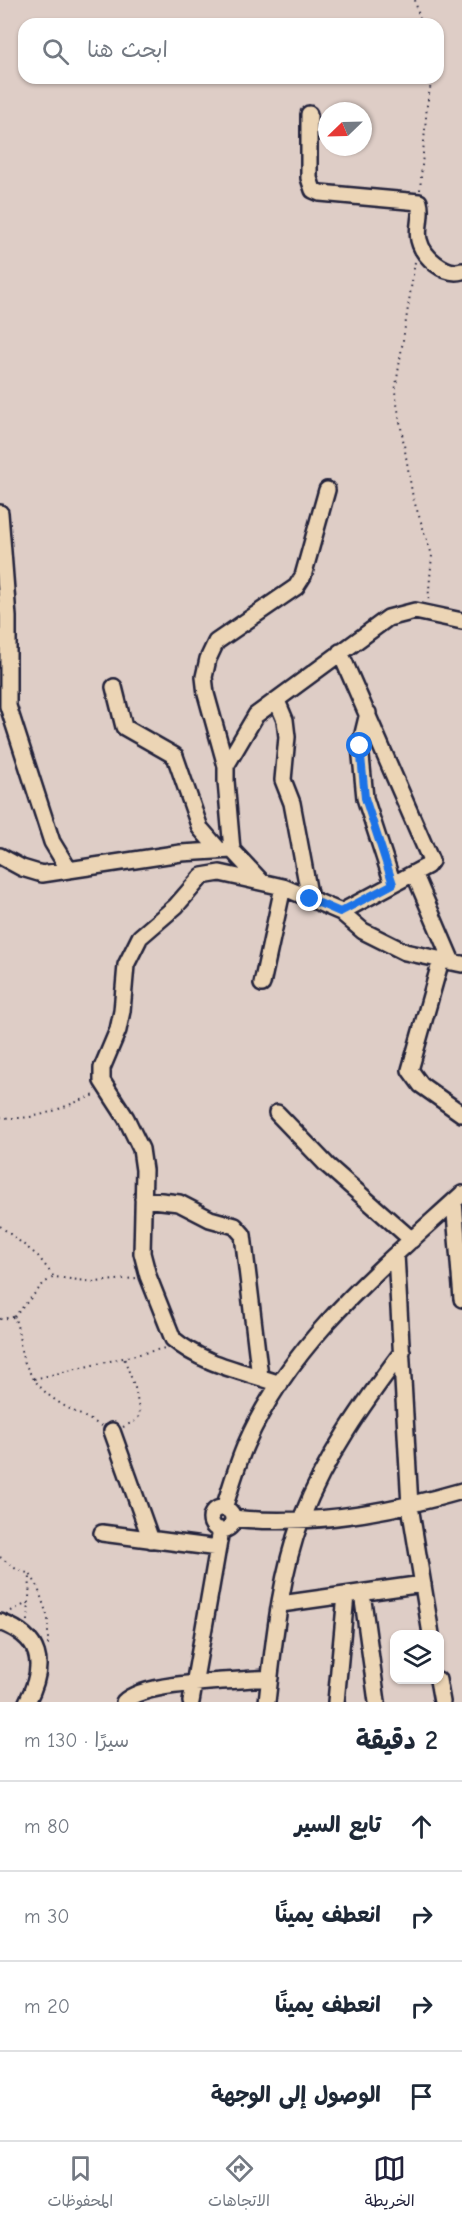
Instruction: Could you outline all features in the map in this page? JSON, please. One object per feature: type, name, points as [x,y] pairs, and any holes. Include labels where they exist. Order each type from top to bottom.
[{"type":"street","points":[[309,114],[309,186],[320,193],[419,202],[419,243],[446,272],[462,271]]},
{"type":"street","points":[[226,850],[226,766],[206,694],[204,677],[207,659],[216,642],[296,587],[303,576],[327,490]]},
{"type":"street","points":[[0,513],[8,617],[8,706],[48,831],[69,870]]},
{"type":"street","points":[[226,766],[255,715],[388,618],[415,611],[462,621]]},
{"type":"street","points":[[340,652],[431,861],[414,873],[340,912]]},
{"type":"street","points":[[114,687],[124,727],[176,756],[200,828],[261,881]]},
{"type":"street","points":[[277,701],[285,720],[287,737],[283,780],[292,803],[310,899]]},
{"type":"street","points":[[368,713],[360,746],[365,798],[393,884]]},
{"type":"street","points":[[0,856],[22,868],[42,874],[226,850]]},
{"type":"street","points":[[280,1384],[215,1365],[192,1354],[180,1345],[170,1331],[148,1276],[142,1252],[141,1149],[121,1109],[102,1081],[102,1068],[118,1030],[126,965],[134,945],[147,930],[176,906],[202,876],[220,873],[283,887],[340,912],[384,943],[405,952],[452,962]]},
{"type":"street","points":[[414,873],[452,962],[410,1070],[421,1084],[462,1114]]},
{"type":"street","points":[[262,984],[283,887]]},
{"type":"street","points":[[277,1113],[327,1165],[412,1240]]},
{"type":"street","points":[[191,1702],[221,1530],[230,1527],[228,1513],[246,1442],[280,1384],[347,1298],[458,1197]]},
{"type":"street","points":[[458,1197],[462,1299]]},
{"type":"street","points":[[143,1198],[179,1203],[210,1220],[236,1226],[243,1235],[260,1377]]},
{"type":"street","points":[[396,1254],[410,1506],[430,1630]]},
{"type":"street","points":[[267,1702],[281,1604],[302,1518],[321,1474],[347,1428],[402,1352]]},
{"type":"street","points":[[112,1431],[151,1540]]},
{"type":"street","points":[[228,1513],[302,1518],[338,1517],[410,1506],[462,1491]]},
{"type":"street","points":[[102,1533],[218,1548]]},
{"type":"street","points":[[281,1604],[423,1584]]},
{"type":"street","points":[[336,1702],[354,1594]]},
{"type":"street","points":[[354,1594],[377,1702]]},
{"type":"street","points":[[2,1618],[24,1632],[34,1646],[39,1665],[35,1685],[27,1702]]},
{"type":"street","points":[[124,1702],[132,1694],[153,1688],[270,1678]]},
{"type":"street","points":[[439,1684],[441,1702]]},
{"type":"path","points":[[415,0],[420,18]]},
{"type":"path","points":[[419,202],[431,84]]},
{"type":"path","points":[[419,243],[395,392],[396,408],[414,498],[432,555],[426,612]]},
{"type":"path","points":[[0,1117],[30,1118],[48,1115],[62,1107],[106,1090]]},
{"type":"path","points":[[0,1226],[38,1256],[54,1277]]},
{"type":"path","points":[[0,1319],[14,1317],[44,1283],[54,1277],[95,1282],[148,1276]]},
{"type":"path","points":[[14,1317],[23,1357],[32,1379],[53,1399],[112,1431],[137,1420],[140,1414],[135,1388],[124,1358]]},
{"type":"path","points":[[32,1379],[180,1345]]},
{"type":"path","points":[[0,1557],[16,1569],[30,1574],[42,1595],[49,1630],[48,1646],[39,1665]]},
{"type":"path","points":[[24,1632],[31,1602],[30,1574]]},
{"type":"path","points":[[2,1618],[31,1602]]},
{"type":"route","points":[[310,899],[340,912],[393,884],[365,798],[360,746]]}]
